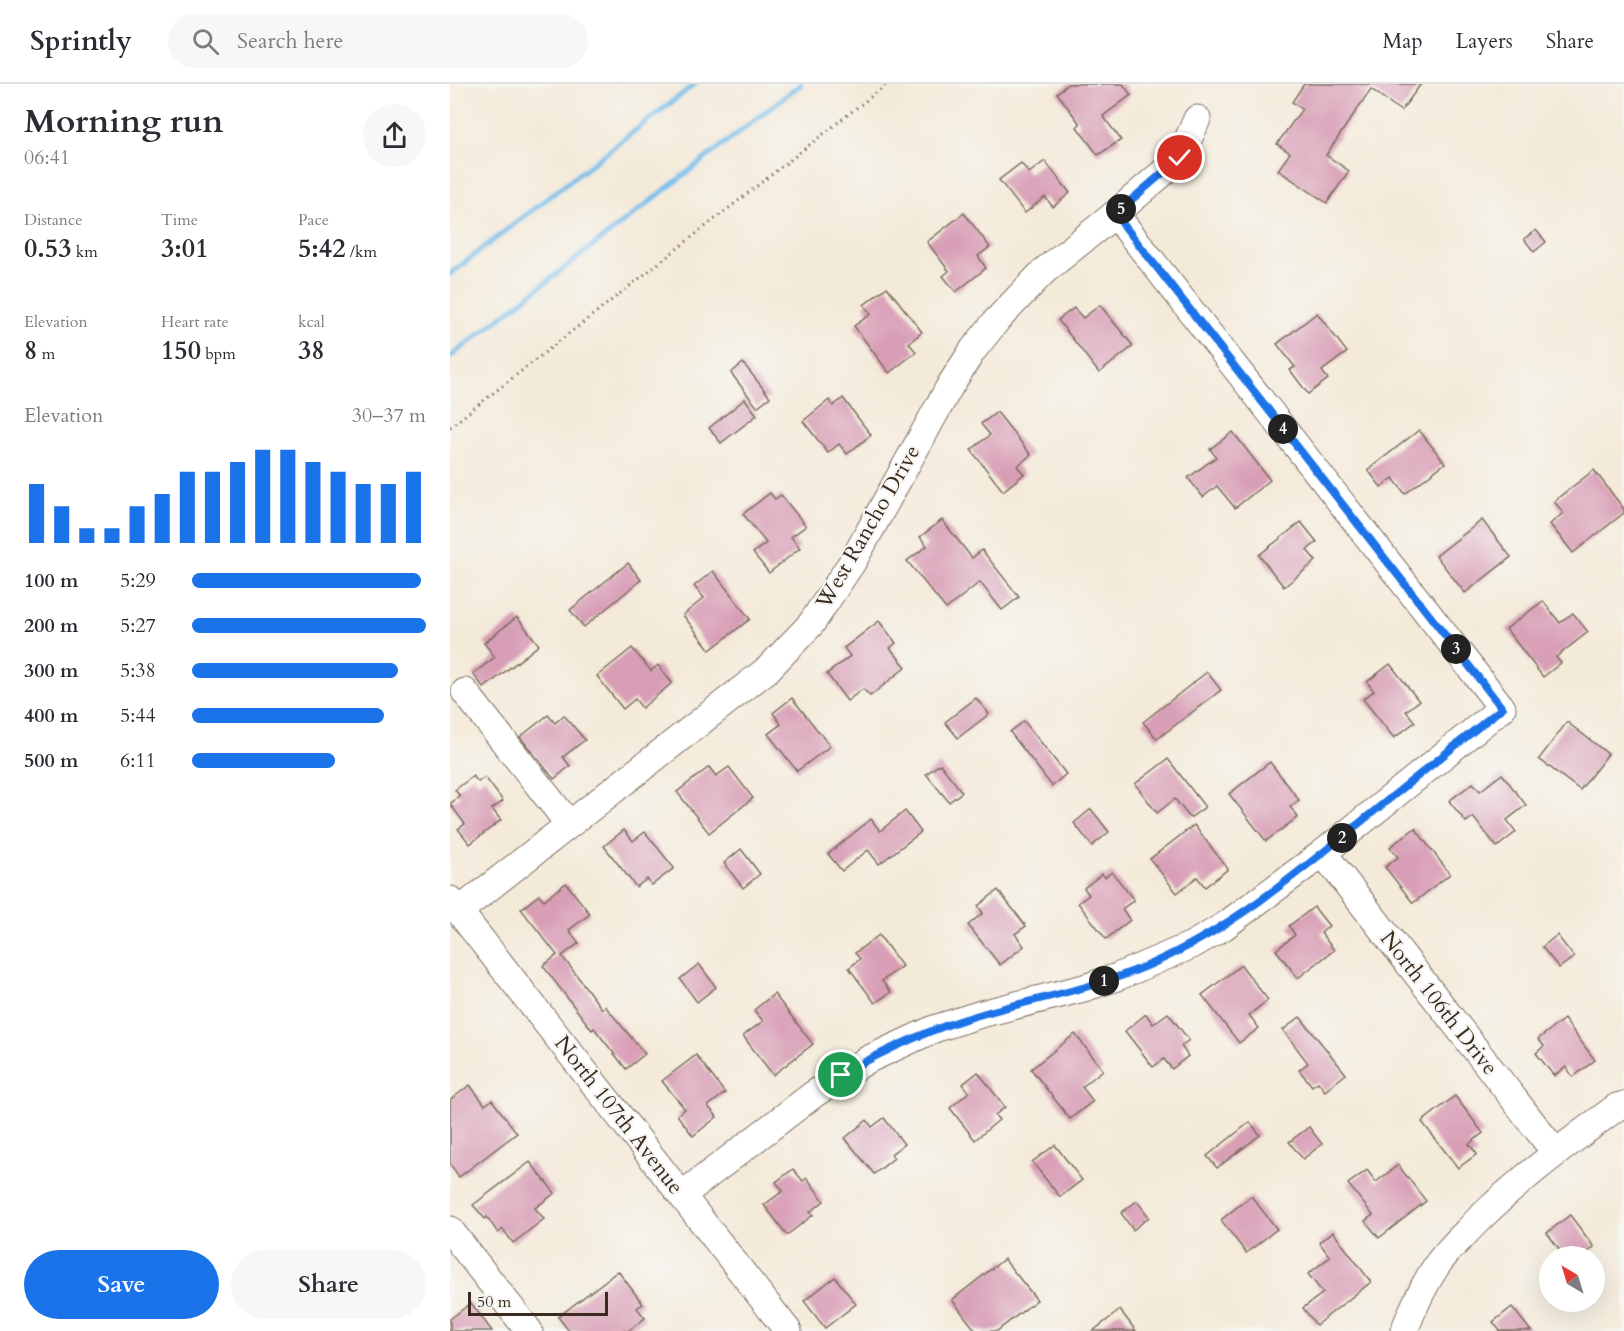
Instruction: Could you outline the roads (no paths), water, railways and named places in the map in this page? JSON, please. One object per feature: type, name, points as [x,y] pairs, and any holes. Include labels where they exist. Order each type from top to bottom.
[{"type":"street","name":"West Rancho Drive","points":[[455,905],[569,824],[768,669],[811,624],[853,561],[951,384],[973,350],[997,320],[1044,271],[1180,158],[1197,119]]},
{"type":"street","points":[[682,1195],[814,1094],[867,1060],[934,1029],[981,1014],[1084,988],[1149,965],[1192,945],[1223,927],[1323,852],[1502,708],[1115,214]]},
{"type":"street","points":[[465,692],[569,824]]},
{"type":"street","name":"North 106th Drive","points":[[1323,852],[1555,1152]]},
{"type":"street","name":"North 107th Avenue","points":[[455,905],[788,1331]]},
{"type":"street","points":[[1404,1331],[1422,1291],[1438,1264],[1491,1208],[1555,1152],[1617,1107],[1624,1105]]},
{"type":"street","points":[[450,1230],[529,1331]]},
{"type":"waterway","points":[[450,274],[695,84]]},
{"type":"waterway","points":[[450,357],[801,84]]}]
